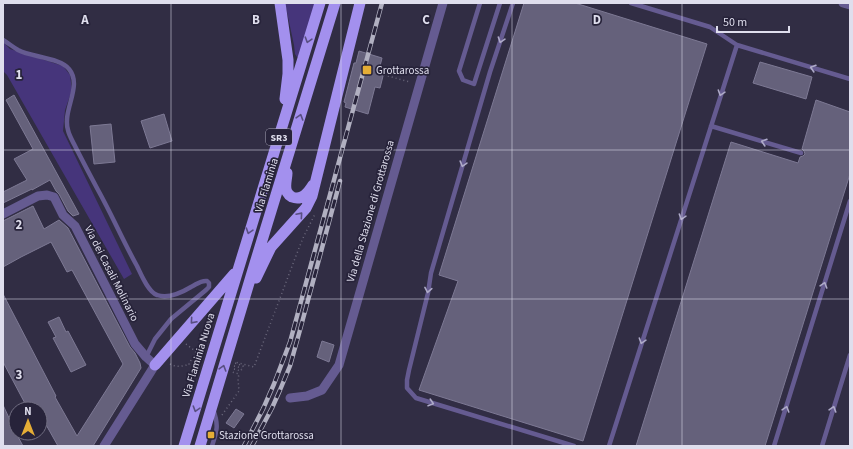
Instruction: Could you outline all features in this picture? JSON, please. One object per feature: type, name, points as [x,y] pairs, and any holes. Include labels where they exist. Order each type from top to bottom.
[{"type":"highway","points":[[278,143],[289,67],[280,3]]},
{"type":"highway","name":"Via Flaminia","points":[[237,271],[278,143],[320,3]]},
{"type":"highway","name":"Via Flaminia","points":[[242,306],[335,3]]},
{"type":"highway","points":[[242,306],[271,247],[301,214],[310,200],[317,178],[360,3]]},
{"type":"highway","points":[[289,155],[287,193],[291,196],[300,198],[309,191],[317,178]]},
{"type":"highway","points":[[155,365],[237,271]]},
{"type":"highway","name":"Via Flaminia Nuova","points":[[184,446],[237,271]]},
{"type":"highway","name":"SR3","points":[[200,446],[242,306]]},
{"type":"street","name":"Via della Stazione di Grottarossa","points":[[290,398],[307,396],[322,390],[339,364],[443,3]]},
{"type":"street","points":[[843,3],[850,5]]},
{"type":"street","name":"Via dei Casali Molinario","points":[[3,214],[38,196],[47,195],[54,198],[63,215],[75,226],[132,340],[146,357],[155,365]]},
{"type":"street","points":[[104,446],[155,365]]},
{"type":"lane","points":[[480,3],[459,71],[463,80],[474,84],[500,3]]},
{"type":"lane","points":[[513,3],[488,79],[431,273],[428,293],[409,370],[407,388],[416,398],[574,446]]},
{"type":"lane","points":[[630,3],[710,27],[736,45],[850,79]]},
{"type":"lane","points":[[3,40],[18,50],[57,61],[69,68],[74,78],[74,91],[67,114],[67,130],[134,262],[152,292],[158,296],[171,296],[187,290],[201,281],[205,280],[209,282],[209,287],[172,319],[155,339],[146,357]]},
{"type":"lane","points":[[609,446],[736,45]]},
{"type":"lane","points":[[711,126],[801,153]]},
{"type":"lane","points":[[774,446],[850,201]]},
{"type":"lane","points":[[822,446],[850,355]]},
{"type":"lane","points":[[212,405],[218,426],[212,446]]},
{"type":"path","points":[[384,75],[407,82]]},
{"type":"path","points":[[233,369],[241,371],[243,366],[235,362],[254,367],[268,326],[303,238],[316,212]]},
{"type":"path","points":[[195,350],[201,352],[200,354],[196,352],[195,354]]},
{"type":"path","points":[[195,354],[200,355]]},
{"type":"path","points":[[195,354],[194,357],[201,359]]},
{"type":"path","points":[[170,364],[179,367],[189,364],[191,360],[200,362]]},
{"type":"path","points":[[189,364],[207,372]]},
{"type":"path","points":[[217,421],[239,391],[239,374],[232,372]]},
{"type":"shaded area","points":[[285,3],[316,3],[299,57],[295,54]]},
{"type":"shaded area","points":[[3,42],[10,49],[63,66],[70,75],[72,90],[65,110],[63,131],[132,274],[124,279],[7,75],[3,71]]},
{"type":"building","points":[[524,3],[575,3],[707,44],[583,441],[419,390],[458,281],[439,275]]},
{"type":"building","points":[[359,51],[382,58],[380,66],[385,68],[380,88],[375,87],[368,114],[345,107],[346,103],[344,102],[354,63],[356,63]]},
{"type":"building","points":[[760,62],[812,77],[806,99],[753,83]]},
{"type":"building","points":[[14,95],[79,214],[73,216],[68,211],[50,180],[3,203],[3,192],[27,180],[14,159],[33,149],[6,100]]},
{"type":"building","points":[[816,100],[850,112],[850,174],[765,446],[636,446],[731,142],[798,163],[800,157],[805,154],[802,149]]},
{"type":"building","points":[[164,114],[172,141],[150,148],[141,121]]},
{"type":"building","points":[[111,124],[115,162],[94,164],[90,126]]},
{"type":"building","points":[[33,206],[44,229],[59,220],[68,228],[130,347],[140,363],[141,368],[93,446],[58,446],[48,428],[48,401],[24,401],[3,362],[3,294],[56,396],[55,397],[77,436],[123,364],[72,270],[67,272],[51,242],[3,267],[3,221]]},
{"type":"building","points":[[59,317],[66,332],[68,331],[86,365],[71,372],[53,338],[56,337],[48,322]]},
{"type":"building","points":[[322,341],[334,345],[329,362],[317,357]]},
{"type":"building","points":[[3,405],[8,416],[8,441],[20,441],[23,446],[3,446]]},
{"type":"building","points":[[236,409],[244,414],[234,428],[226,423]]},
{"type":"railway","points":[[244,446],[263,409],[290,342],[382,3]]},
{"type":"railway","points":[[252,446],[272,408],[290,366],[340,181]]},
{"type":"place","name":"Grottarossa","points":[[367,70]]},
{"type":"place","name":"Stazione Grottarossa","points":[[211,435]]}]
